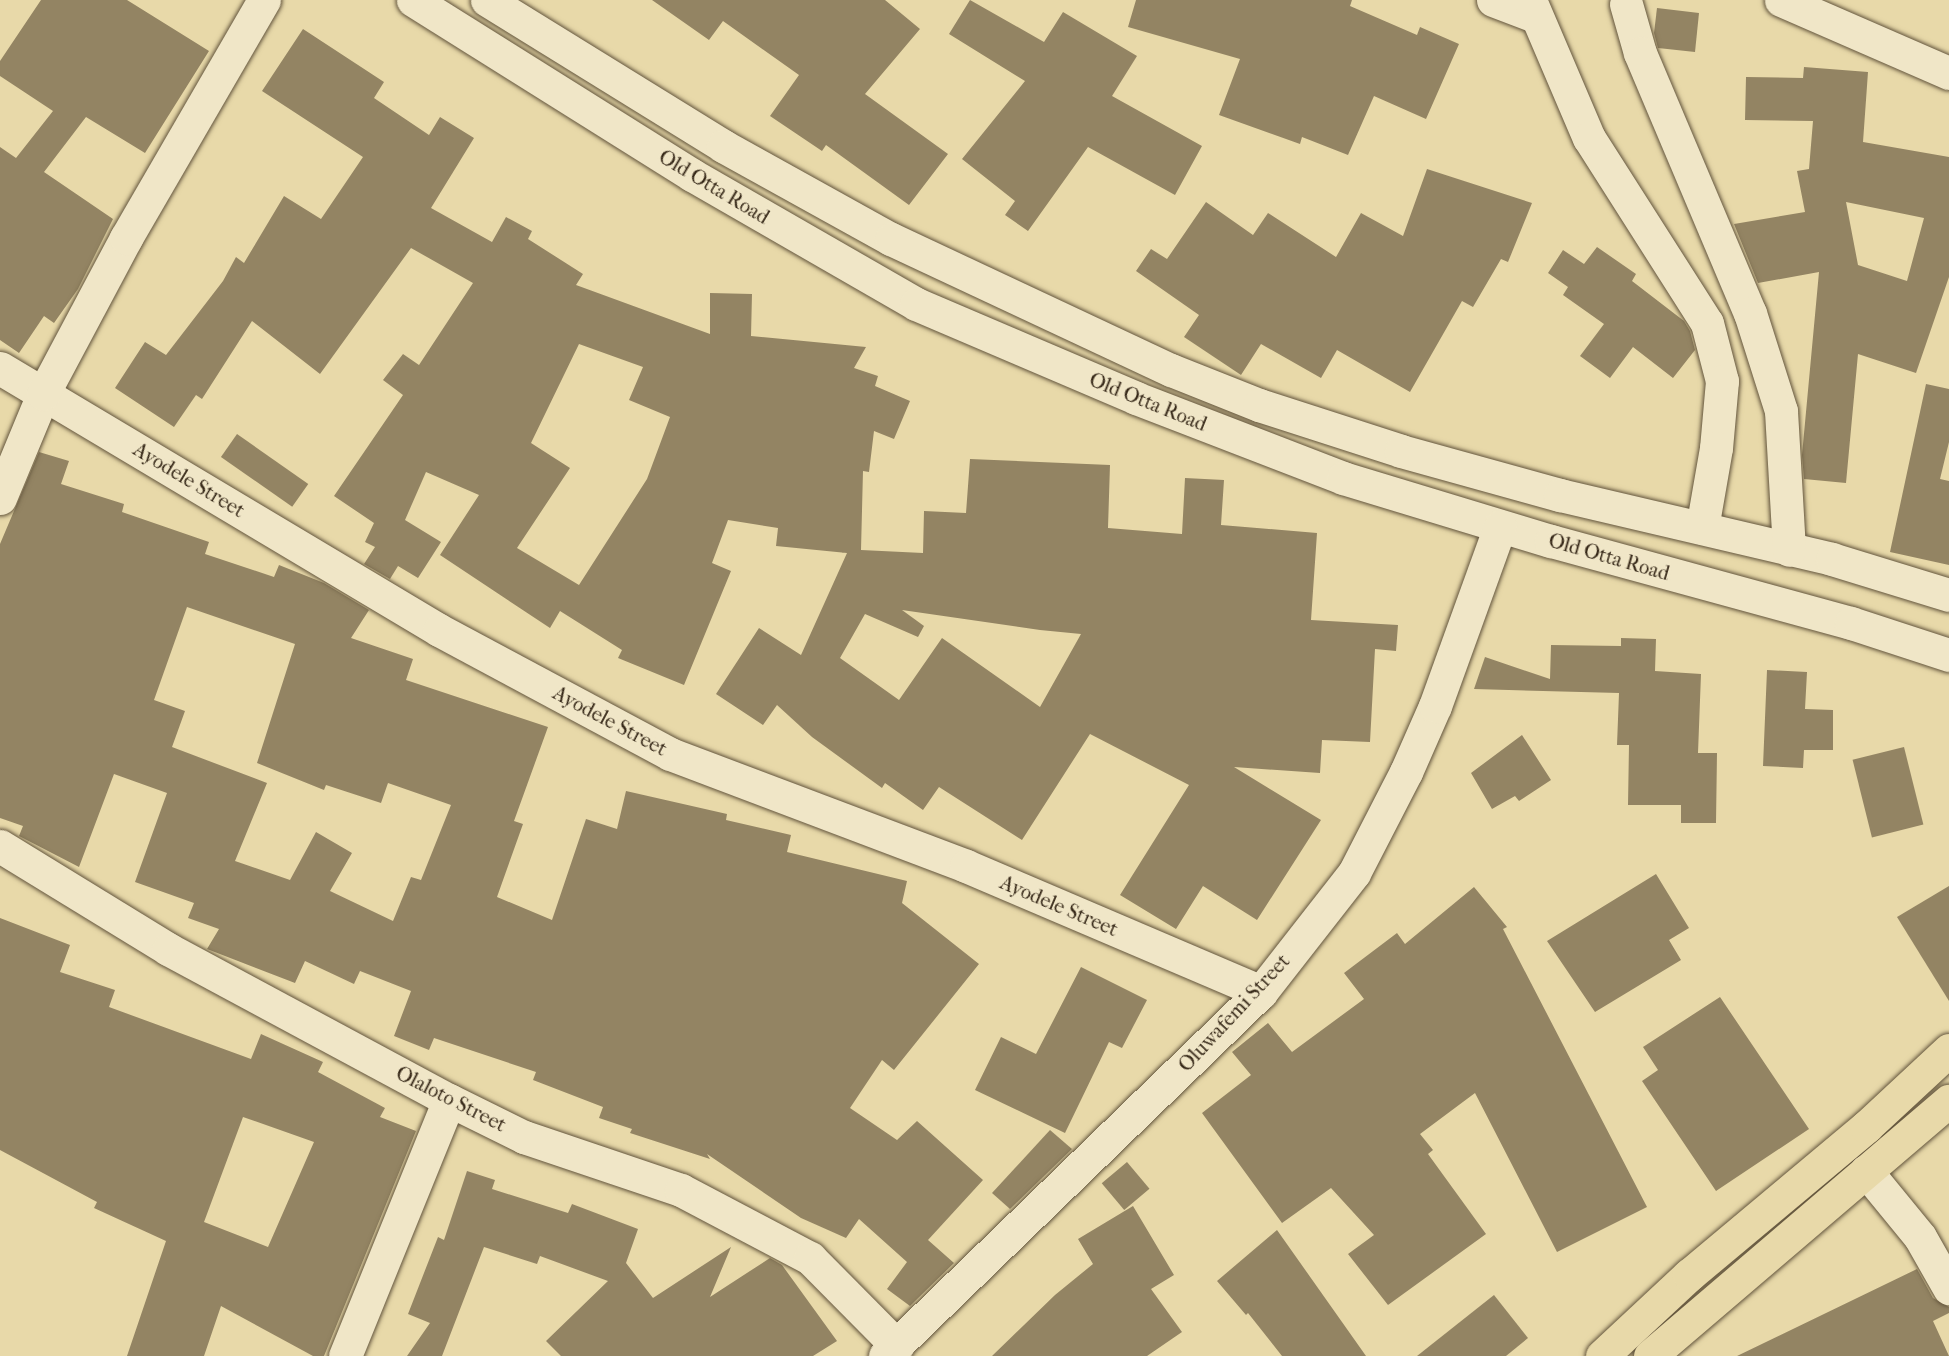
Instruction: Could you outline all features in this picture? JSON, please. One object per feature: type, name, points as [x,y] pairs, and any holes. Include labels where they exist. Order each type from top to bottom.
[{"type":"main road","points":[[1602,1356],[1689,1275],[1866,1127],[1949,1050]]},
{"type":"main road","points":[[1650,1356],[1949,1101]]},
{"type":"street","points":[[0,498],[44,394],[126,238],[264,0]]},
{"type":"street","name":"Old Otta Road","points":[[413,0],[692,175],[916,304],[1233,436],[1344,478],[1551,541],[1788,607],[1949,655]]},
{"type":"street","name":"Old Otta Road","points":[[487,0],[723,146],[891,239],[1171,370],[1259,405],[1401,451],[1560,495],[1776,547],[1949,595]]},
{"type":"street","points":[[1493,0],[1533,8],[1589,138],[1707,323],[1722,381],[1716,448],[1713,531]]},
{"type":"street","points":[[1781,0],[1949,74]]},
{"type":"street","points":[[1627,1],[1640,53],[1750,313],[1781,411],[1776,547]]},
{"type":"street","name":"Ayodele Street","points":[[0,368],[439,630],[670,754],[966,866],[1261,992]]},
{"type":"street","points":[[1551,541],[1560,495]]},
{"type":"street","name":"Oluwafemi Street","points":[[891,1351],[1261,992],[1354,873],[1406,772],[1500,526]]},
{"type":"street","name":"Olaloto Street","points":[[0,846],[168,949],[449,1100],[524,1137],[681,1190],[748,1223],[810,1258],[891,1351]]},
{"type":"street","points":[[345,1356],[449,1100]]},
{"type":"street","points":[[1866,1171],[1920,1238],[1949,1288]]},
{"type":"building","points":[[41,0],[127,0],[209,51],[145,153],[86,117],[44,172],[113,219],[78,289],[54,323],[44,316],[19,353],[0,340],[0,147],[16,158],[53,111],[0,76],[0,61]]},
{"type":"building","points":[[652,0],[885,0],[920,29],[865,94],[948,154],[909,205],[826,145],[822,151],[770,116],[799,75],[723,21],[709,40]]},
{"type":"building","points":[[970,0],[1044,42],[1063,12],[1137,56],[1112,96],[1202,146],[1175,195],[1088,147],[1028,231],[1005,215],[1015,201],[962,159],[1025,81],[949,34]]},
{"type":"building","points":[[1136,0],[1352,0],[1350,6],[1417,35],[1420,27],[1459,44],[1426,119],[1374,96],[1348,155],[1302,137],[1300,144],[1219,115],[1240,59],[1128,27]]},
{"type":"building","points":[[1657,8],[1699,13],[1695,52],[1658,48],[1654,33]]},
{"type":"building","points":[[303,29],[384,82],[374,98],[429,135],[440,117],[474,138],[431,208],[492,242],[506,217],[532,231],[528,239],[583,274],[576,285],[710,334],[710,293],[752,294],[751,336],[866,347],[854,368],[878,376],[875,386],[910,401],[894,439],[874,431],[869,472],[863,471],[861,550],[923,553],[924,511],[966,513],[970,459],[1110,465],[1108,528],[1182,534],[1185,478],[1224,480],[1221,525],[1317,533],[1311,620],[1398,625],[1396,651],[1375,649],[1370,742],[1322,740],[1320,773],[1234,767],[1321,820],[1257,920],[1203,886],[1176,929],[1120,895],[1189,785],[1090,734],[1022,840],[939,787],[923,810],[885,783],[882,788],[812,737],[777,705],[763,725],[716,694],[759,628],[801,655],[847,553],[776,546],[778,528],[728,520],[712,563],[731,571],[684,685],[618,658],[622,650],[560,611],[550,628],[440,555],[479,495],[426,472],[405,520],[441,542],[418,578],[398,566],[390,579],[364,564],[375,547],[365,542],[374,523],[334,496],[403,395],[383,380],[403,354],[419,365],[473,283],[411,248],[320,374],[252,321],[202,399],[196,395],[174,427],[115,388],[145,342],[166,355],[223,281],[236,257],[244,263],[284,196],[321,219],[363,157],[262,91]],"holes":[[[579,344],[643,367],[629,400],[670,417],[647,479],[579,585],[517,548],[570,468],[531,443]],[[902,610],[1040,630],[1081,634],[1040,707],[942,638],[899,700],[840,658],[865,614],[918,637],[924,626]]]},
{"type":"building","points":[[1804,67],[1868,72],[1863,142],[1949,157],[1949,277],[1916,373],[1858,354],[1846,483],[1804,479],[1802,455],[1819,272],[1758,283],[1734,224],[1805,212],[1797,171],[1809,169],[1813,121],[1745,120],[1746,77],[1803,78]],"holes":[[[1846,202],[1924,218],[1907,281],[1858,265]]]},
{"type":"building","points":[[1427,169],[1532,203],[1508,262],[1501,259],[1473,307],[1462,301],[1410,392],[1337,350],[1321,378],[1261,344],[1241,375],[1184,337],[1199,315],[1136,271],[1151,249],[1167,259],[1206,202],[1253,235],[1268,213],[1336,257],[1361,213],[1403,236]]},
{"type":"building","points":[[1597,247],[1636,274],[1632,281],[1684,321],[1690,331],[1695,350],[1673,378],[1633,347],[1610,378],[1580,356],[1604,324],[1563,295],[1568,287],[1548,273],[1563,250],[1584,264]]},
{"type":"building","points":[[1926,384],[1949,389],[1949,442],[1940,479],[1949,481],[1949,565],[1890,552]]},
{"type":"building","points":[[237,434],[308,484],[292,507],[221,457]]},
{"type":"building","points":[[39,452],[69,461],[61,484],[124,504],[122,512],[209,542],[205,554],[274,577],[279,565],[324,583],[369,610],[351,638],[413,659],[406,680],[548,727],[514,821],[523,824],[497,897],[552,920],[586,819],[617,829],[626,791],[727,814],[726,820],[791,835],[787,852],[907,881],[902,903],[979,964],[894,1070],[882,1060],[850,1108],[897,1140],[917,1121],[983,1180],[928,1240],[954,1263],[910,1306],[887,1289],[907,1262],[859,1219],[846,1238],[801,1218],[707,1154],[710,1159],[630,1133],[632,1129],[599,1118],[603,1107],[533,1080],[536,1072],[434,1038],[429,1050],[394,1036],[411,991],[360,971],[354,984],[305,961],[295,983],[207,949],[219,929],[188,918],[194,903],[135,882],[167,793],[114,774],[79,867],[19,836],[23,826],[0,818],[0,544]],"holes":[[[187,607],[295,644],[257,763],[324,790],[326,785],[381,803],[388,783],[451,805],[421,880],[411,877],[393,921],[330,891],[352,853],[316,832],[290,880],[235,861],[267,783],[172,747],[185,711],[154,700]]]},
{"type":"building","points":[[1621,638],[1656,639],[1655,671],[1701,674],[1698,753],[1717,753],[1716,823],[1681,823],[1681,805],[1628,805],[1629,745],[1617,745],[1619,693],[1474,689],[1485,657],[1550,679],[1551,645],[1621,646]]},
{"type":"building","points":[[1767,670],[1807,672],[1805,709],[1833,710],[1833,750],[1804,750],[1803,768],[1763,766]]},
{"type":"building","points":[[1522,735],[1551,780],[1519,801],[1515,796],[1492,809],[1471,773]]},
{"type":"building","points":[[1904,747],[1923,825],[1872,837],[1853,760]]},
{"type":"building","points":[[1656,874],[1689,928],[1669,940],[1681,960],[1595,1012],[1547,941]]},
{"type":"building","points":[[1949,886],[1949,1001],[1897,917]]},
{"type":"building","points":[[1474,887],[1507,927],[1503,929],[1647,1207],[1557,1252],[1475,1093],[1420,1134],[1433,1150],[1428,1154],[1486,1234],[1388,1305],[1348,1254],[1374,1235],[1331,1188],[1282,1223],[1202,1113],[1251,1075],[1232,1052],[1268,1023],[1292,1052],[1364,999],[1344,973],[1397,933],[1405,944]]},
{"type":"building","points":[[0,918],[70,945],[60,972],[115,990],[109,1007],[251,1059],[261,1034],[323,1062],[318,1072],[385,1108],[380,1117],[416,1131],[324,1356],[313,1356],[221,1306],[204,1356],[127,1356],[166,1241],[94,1208],[97,1202],[0,1150]],"holes":[[[243,1117],[314,1142],[268,1247],[204,1222]]]},
{"type":"building","points":[[1081,967],[1147,1000],[1122,1048],[1109,1042],[1065,1133],[975,1090],[1001,1037],[1036,1054]]},
{"type":"building","points":[[1720,997],[1809,1129],[1716,1191],[1642,1081],[1658,1070],[1643,1047]]},
{"type":"building","points":[[1050,1130],[1072,1149],[1010,1209],[992,1193]]},
{"type":"building","points":[[1127,1162],[1149,1189],[1124,1210],[1102,1183]]},
{"type":"building","points":[[467,1171],[495,1180],[492,1189],[568,1213],[572,1204],[638,1229],[626,1263],[653,1298],[731,1247],[710,1297],[770,1258],[782,1265],[837,1341],[813,1356],[561,1356],[546,1341],[608,1281],[540,1256],[537,1264],[484,1247],[442,1356],[407,1356],[430,1323],[408,1314],[438,1237],[444,1240]]},
{"type":"building","points":[[1133,1206],[1174,1275],[1151,1289],[1182,1332],[1147,1356],[992,1356],[1055,1295],[1093,1264],[1078,1239]]},
{"type":"building","points":[[1277,1230],[1366,1356],[1282,1356],[1248,1313],[1246,1315],[1217,1281]]},
{"type":"building","points":[[1917,1269],[1933,1298],[1949,1307],[1949,1313],[1933,1321],[1949,1356],[1737,1356]]},
{"type":"building","points":[[1494,1295],[1528,1338],[1506,1356],[1417,1356]]}]
